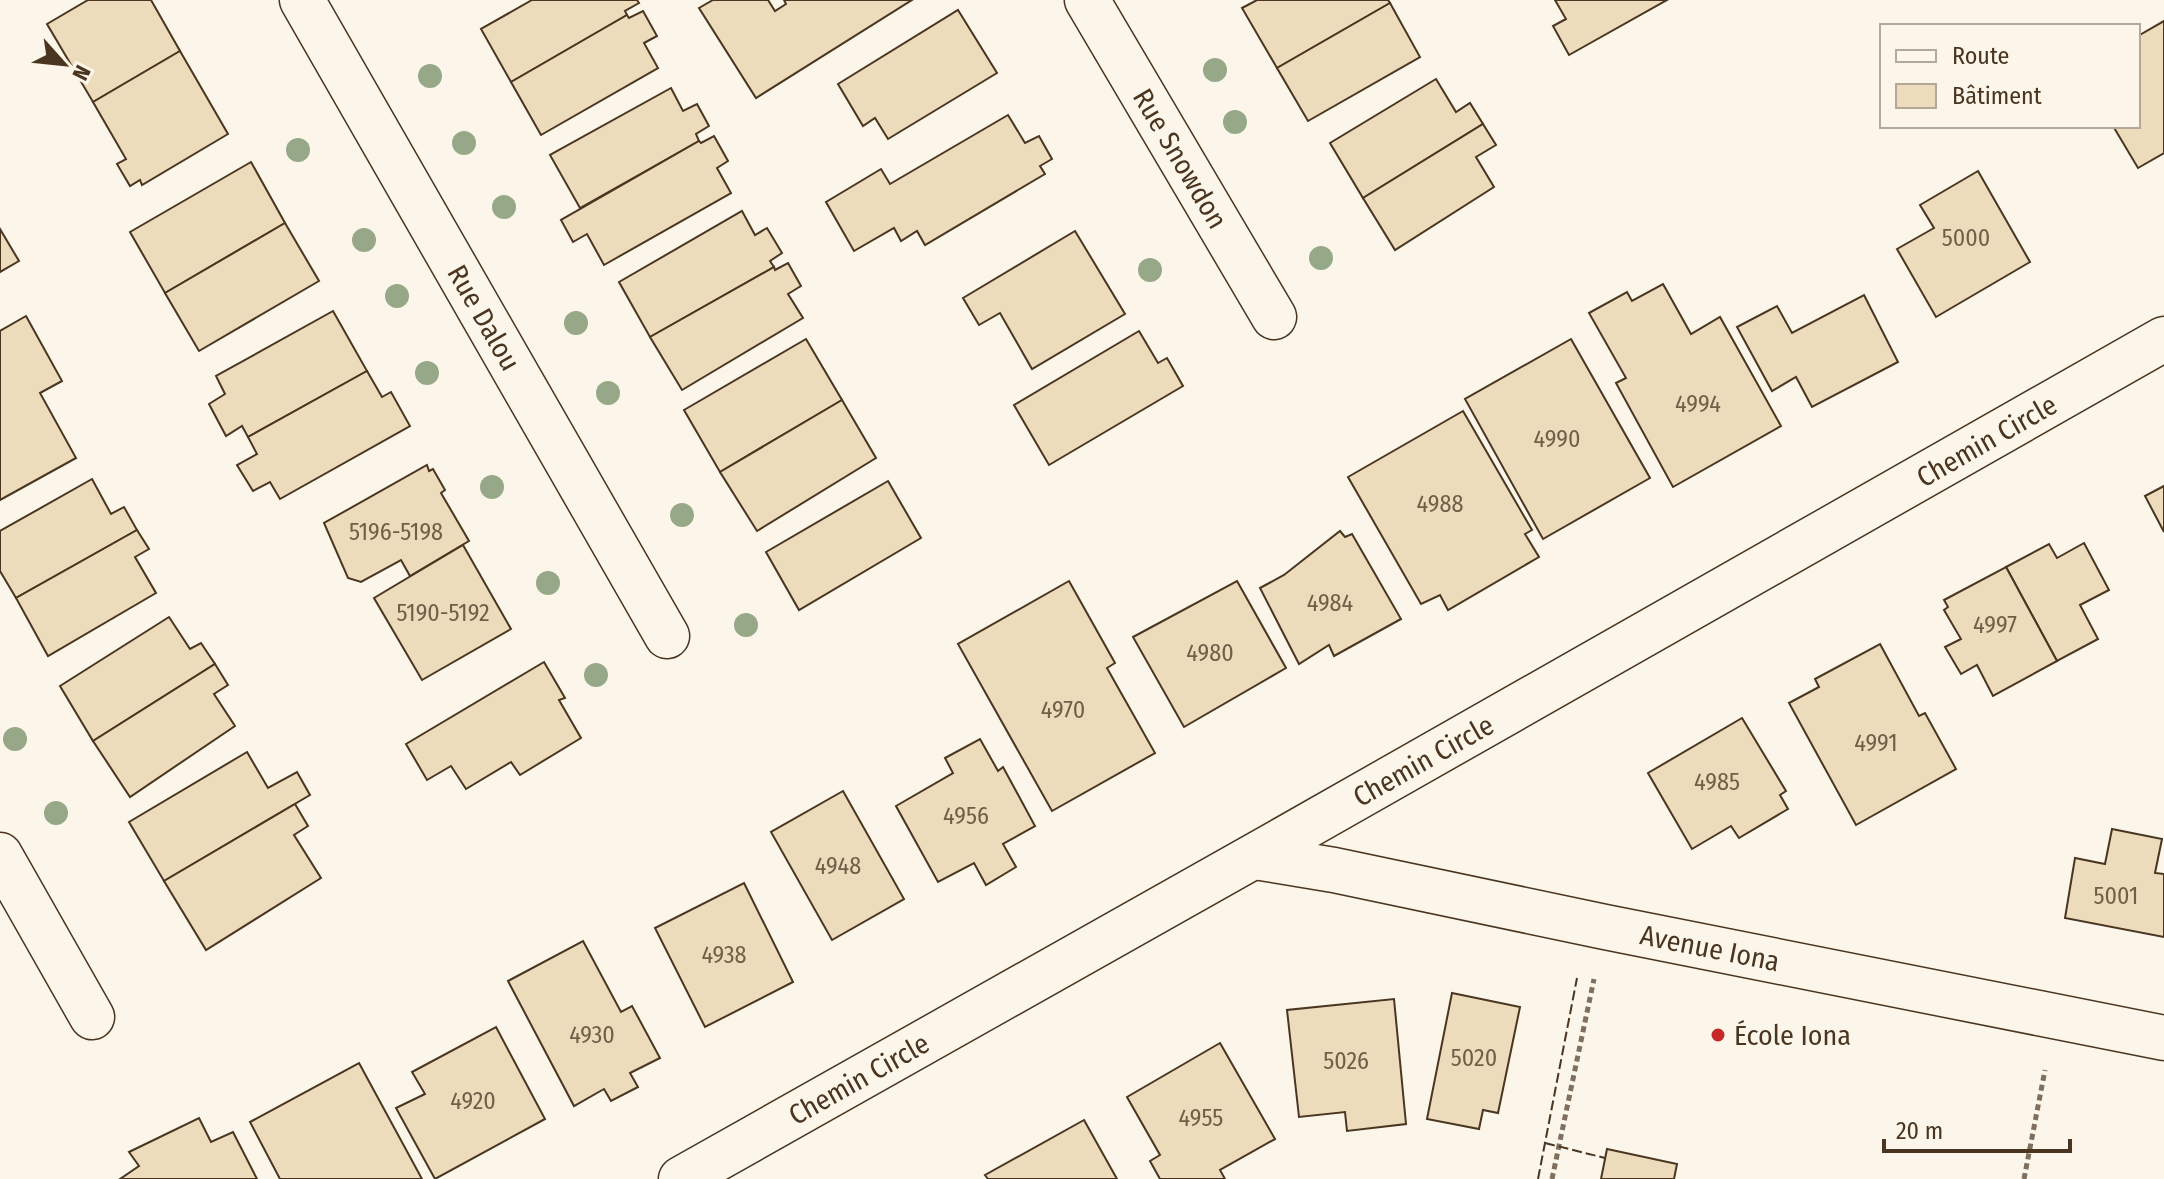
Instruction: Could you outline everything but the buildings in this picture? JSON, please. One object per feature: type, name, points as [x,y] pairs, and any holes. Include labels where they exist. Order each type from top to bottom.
[{"type":"street","name":"Rue Dalou","points":[[302,0],[667,636]]},
{"type":"street","name":"Rue Snowdon","points":[[1087,0],[1274,317]]},
{"type":"street","name":"Chemin Circle","points":[[681,1179],[1255,857],[2164,339]]},
{"type":"street","points":[[0,855],[92,1017]]},
{"type":"street","name":"Avenue Iona","points":[[1255,857],[1334,870],[2164,1038]]},
{"type":"path","points":[[1552,1179],[1596,970]]},
{"type":"path","points":[[2024,1179],[2047,1060]]},
{"type":"fence","points":[[1538,1179],[1577,978]]},
{"type":"fence","points":[[1545,1143],[1605,1158]]},
{"type":"place","name":"École Iona","points":[[1718,1035]]}]
